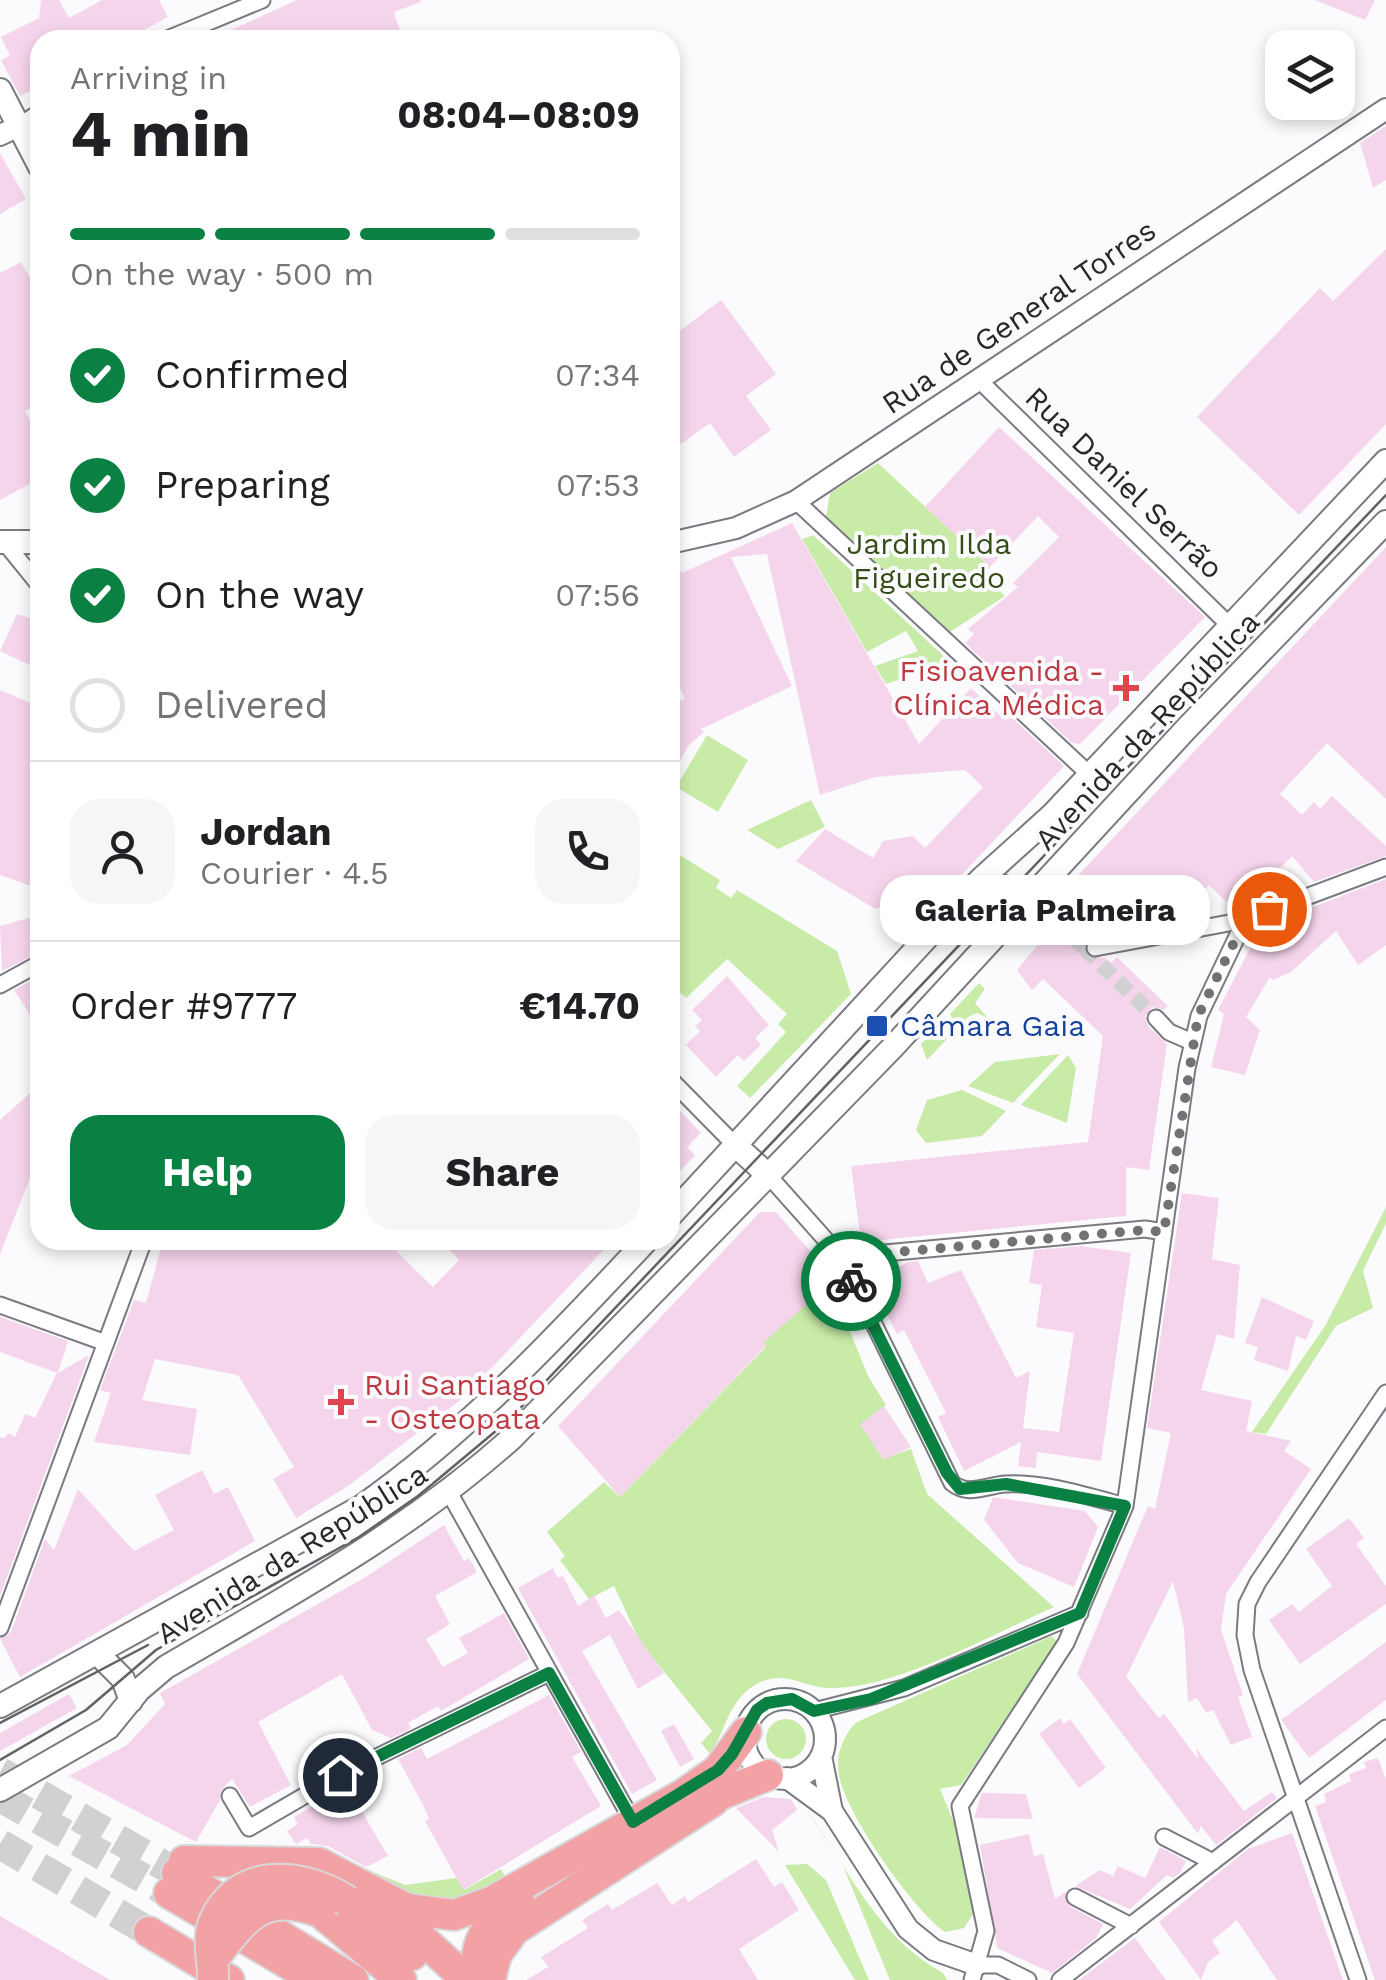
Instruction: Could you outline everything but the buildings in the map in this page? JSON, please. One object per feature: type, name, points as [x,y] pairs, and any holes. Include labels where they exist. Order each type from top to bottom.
[{"type":"highway","points":[[219,1972],[241,1924],[268,1905],[344,1900],[454,1915],[493,1901],[718,1770],[746,1732]]},
{"type":"highway","points":[[478,1980],[476,1948],[492,1922],[736,1785],[777,1776]]},
{"type":"highway","points":[[490,1980],[496,1955],[514,1930],[736,1785]]},
{"type":"highway","points":[[168,1894],[319,1863],[401,1980]]},
{"type":"highway","points":[[168,1894],[219,1972]]},
{"type":"highway","points":[[168,1894],[275,1980]]},
{"type":"highway","points":[[168,1894],[316,1980]]},
{"type":"highway","points":[[168,1894],[353,1980]]},
{"type":"highway","points":[[344,1900],[441,1980]]},
{"type":"highway","points":[[344,1900],[467,1980]]},
{"type":"main road","points":[[0,90],[10,130],[30,154]]},
{"type":"main road","name":"Avenida da República","points":[[680,1205],[980,880],[1089,774],[1386,461]]},
{"type":"main road","name":"Avenida da República","points":[[0,1790],[99,1734],[166,1667],[392,1536],[450,1494],[512,1438],[1028,904],[1187,728],[1386,522]]},
{"type":"main road","points":[[1,540],[30,541]]},
{"type":"main road","points":[[980,880],[1002,886],[1028,904]]},
{"type":"main road","points":[[734,1144],[768,1175]]},
{"type":"main road","name":"Avenida da República","points":[[0,1706],[361,1507],[495,1400],[638,1250]]},
{"type":"main road","points":[[98,1654],[117,1671],[131,1701]]},
{"type":"street","points":[[189,30],[262,0]]},
{"type":"street","name":"Rua de General Torres","points":[[680,541],[736,528],[796,501],[1386,109]]},
{"type":"street","name":"Rua Daniel Serrão","points":[[979,380],[1230,626]]},
{"type":"street","points":[[796,501],[1089,774]]},
{"type":"street","points":[[1,540],[30,574]]},
{"type":"street","points":[[1095,948],[1245,920],[1386,867]]},
{"type":"street","points":[[1028,904],[1057,922]]},
{"type":"street","points":[[974,1973],[986,1931],[960,1806],[1080,1613],[1125,1506],[1192,1042],[1198,1016],[1245,920]]},
{"type":"street","points":[[0,985],[30,968]]},
{"type":"street","points":[[1156,1018],[1170,1032],[1192,1042]]},
{"type":"street","points":[[680,1088],[734,1144]]},
{"type":"street","points":[[768,1175],[841,1257],[952,1482],[960,1489],[1006,1484],[1125,1506]]},
{"type":"street","points":[[841,1257],[1145,1230],[1164,1232]]},
{"type":"street","points":[[0,1628],[140,1250]]},
{"type":"street","points":[[0,1305],[106,1344]]},
{"type":"street","points":[[1358,1980],[1252,1670],[1245,1635],[1247,1604],[1386,1393]]},
{"type":"street","points":[[450,1494],[633,1822]]},
{"type":"street","points":[[814,1711],[904,1688],[1080,1613]]},
{"type":"street","points":[[230,1796],[249,1828],[340,1775],[549,1673]]},
{"type":"street","points":[[832,1811],[750,1757],[746,1732],[750,1720],[767,1703],[792,1699],[814,1711],[825,1732],[822,1756],[832,1811],[908,1930],[974,1973],[998,1965],[1028,1980]]},
{"type":"street","points":[[1060,1980],[1383,1730],[1386,1751]]},
{"type":"street","points":[[777,1776],[808,1772],[822,1756]]},
{"type":"street","points":[[1164,1837],[1213,1862]]},
{"type":"street","points":[[1075,1897],[1132,1926]]},
{"type":"green space","name":"Jardim Ilda Figueiredo","points":[[878,463],[990,567],[984,575],[1005,596],[950,632],[826,517],[830,493]]},
{"type":"green space","points":[[814,535],[950,662],[886,684],[875,666],[918,651],[906,631],[867,652],[802,539]]},
{"type":"green space","points":[[707,735],[748,760],[718,812],[680,789],[680,780]]},
{"type":"green space","points":[[811,800],[825,827],[778,849],[747,830]]},
{"type":"green space","points":[[680,855],[720,880],[716,888],[731,898],[737,890],[837,951],[851,994],[750,1098],[737,1086],[786,1032],[778,1024],[787,1014],[727,959],[686,998],[680,993]]},
{"type":"green space","points":[[979,983],[985,989],[975,1003],[988,1018],[977,1013],[968,1017],[927,1060],[921,1044],[942,1023],[950,1031],[956,1026],[950,1014]]},
{"type":"green space","points":[[1060,1054],[1013,1103],[968,1086],[995,1062]]},
{"type":"green space","points":[[1068,1055],[1076,1068],[1067,1123],[1021,1105]]},
{"type":"green space","points":[[962,1090],[1006,1111],[982,1136],[926,1143],[916,1130],[927,1100]]},
{"type":"green space","points":[[1386,1207],[1386,1223],[1363,1271],[1373,1308],[1336,1326],[1266,1434],[1252,1432],[1325,1326]]},
{"type":"green space","points":[[817,1295],[838,1302],[868,1376],[886,1405],[861,1425],[883,1459],[911,1449],[927,1494],[1054,1607],[943,1658],[883,1680],[829,1688],[784,1678],[766,1680],[739,1699],[710,1754],[701,1743],[712,1731],[640,1642],[614,1586],[589,1599],[560,1560],[565,1556],[547,1532],[604,1482],[620,1497],[766,1347],[762,1341]]},
{"type":"green space","points":[[1052,1636],[1058,1643],[961,1785],[940,1789],[957,1830],[975,1911],[964,1928],[945,1932],[897,1880],[862,1828],[840,1781],[841,1747],[857,1722]]},
{"type":"green space","points":[[786,1719],[800,1725],[806,1739],[800,1753],[786,1759],[772,1753],[766,1739],[772,1725]]},
{"type":"green space","points":[[806,1808],[881,1921],[947,1980],[890,1980],[843,1866]]},
{"type":"green space","points":[[807,1864],[826,1880],[869,1980],[855,1980],[785,1865]]},
{"type":"green space","points":[[366,1869],[405,1885],[456,1878],[464,1890],[501,1869],[508,1882],[466,1896],[434,1900],[404,1892]]},
{"type":"tunnel","points":[[1057,922],[1085,949],[1091,948]]},
{"type":"tunnel","points":[[1085,949],[1156,1018]]},
{"type":"tunnel","points":[[0,1772],[177,1873]]},
{"type":"tunnel","points":[[0,1797],[169,1893]]},
{"type":"tunnel","points":[[0,1844],[149,1932]]},
{"type":"tram line","points":[[680,1240],[1386,495]]},
{"type":"tram line","points":[[0,1760],[86,1710],[156,1650],[359,1537],[418,1496],[509,1420],[670,1250]]},
{"type":"tram line","points":[[0,1723],[148,1645]]},
{"type":"way so far","points":[[851,1281],[841,1257],[1145,1230],[1164,1232],[1198,1016],[1245,920],[1269,909]]},
{"type":"place","name":"Fisioavenida - Clínica Médica","points":[[1126,688]]},
{"type":"place","name":"Galeria Palmeira","points":[[1269,909]]},
{"type":"place","name":"Câmara Gaia","points":[[877,1026]]},
{"type":"place","name":"Rui Santiago - Osteopata","points":[[341,1402]]},
{"type":"route","points":[[340,1775],[549,1673],[633,1822],[718,1770],[732,1754],[757,1710],[767,1703],[792,1699],[814,1711],[871,1699],[1080,1613],[1125,1506],[1079,1494],[1006,1484],[960,1489],[947,1473],[851,1281]]}]
